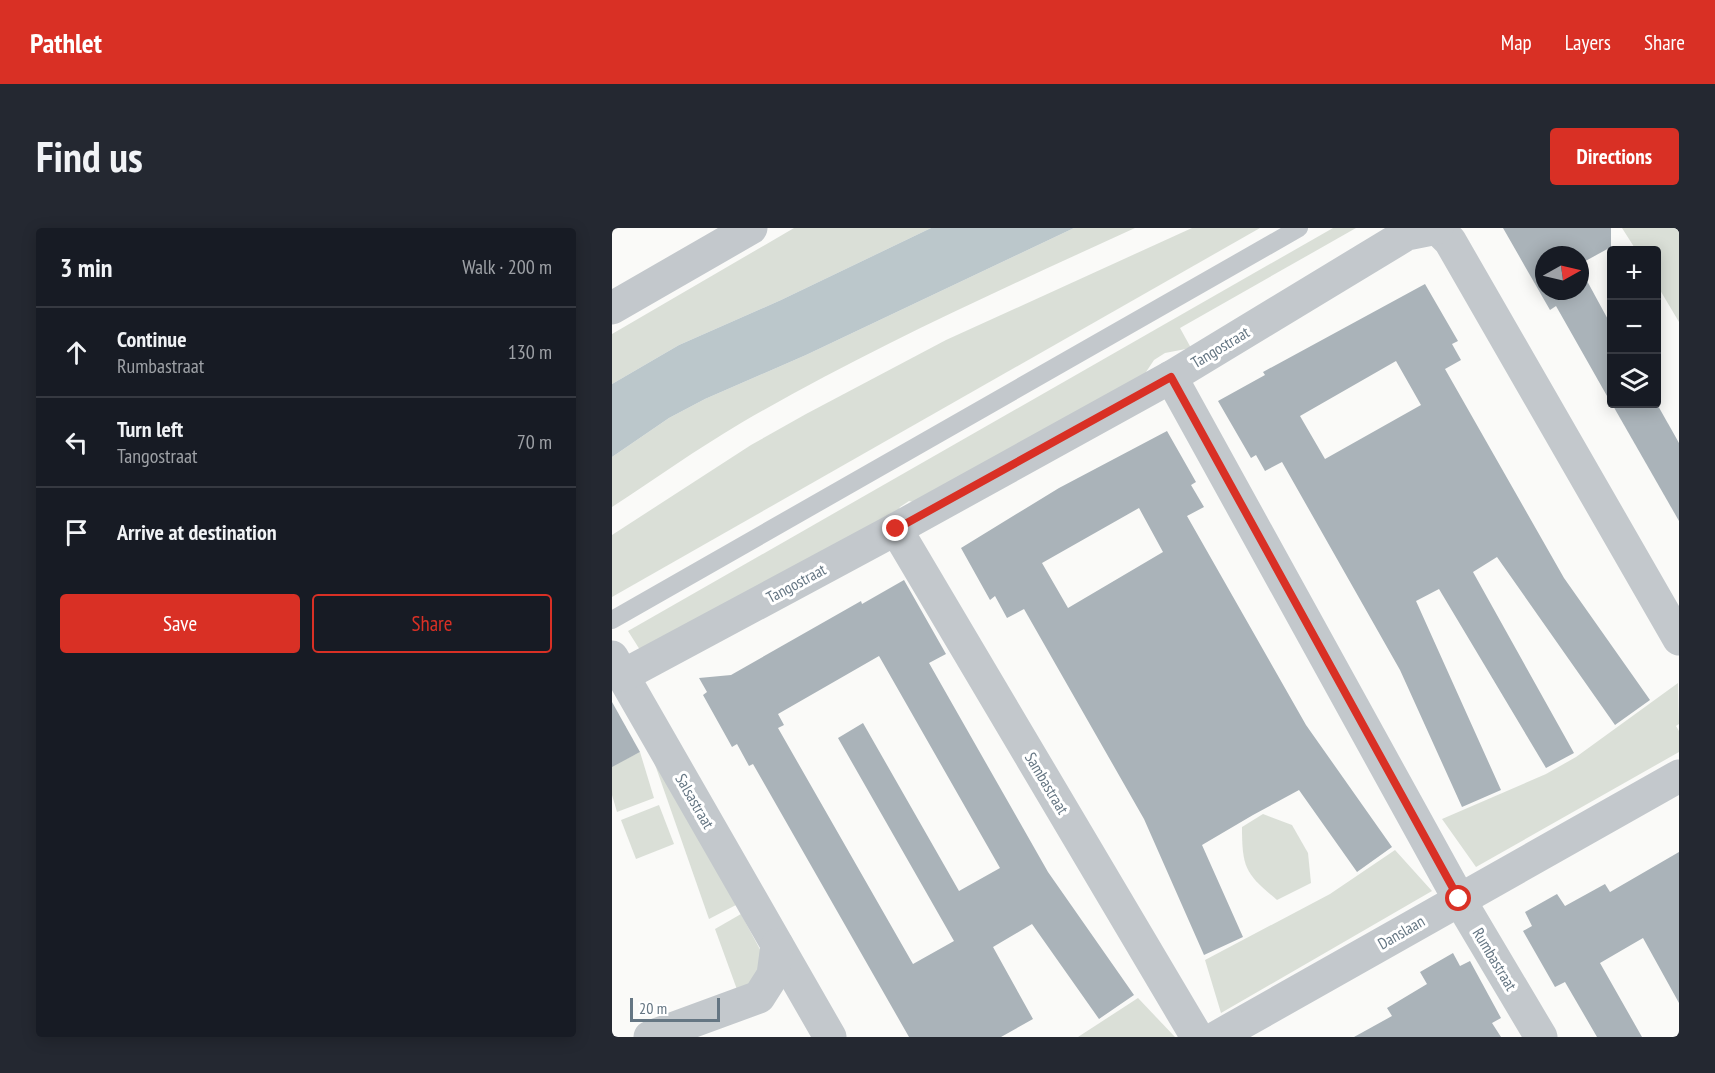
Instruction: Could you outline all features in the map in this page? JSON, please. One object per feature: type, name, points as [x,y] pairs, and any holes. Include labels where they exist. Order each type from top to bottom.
[{"type":"street","name":"Tangostraat","points":[[618,666],[896,529],[1171,377],[1407,234],[1437,228],[1450,241],[1679,639]]},
{"type":"street","points":[[612,308],[743,230]]},
{"type":"street","name":"Rumbastraat","points":[[1171,377],[1459,899],[1541,1037]]},
{"type":"street","name":"Sambastraat","points":[[896,529],[1197,1037]]},
{"type":"street","name":"Salsastraat","points":[[618,666],[830,1037]]},
{"type":"street","name":"Danslaan","points":[[1217,1037],[1679,776]]},
{"type":"street","points":[[759,997],[773,975],[777,945]]},
{"type":"street","points":[[650,1037],[747,1004],[798,982]]},
{"type":"lane","points":[[612,620],[1299,228]]},
{"type":"shaded area","points":[[794,228],[931,228],[781,300],[679,345],[612,384],[612,334]]},
{"type":"shaded area","points":[[931,228],[1074,228],[806,355],[705,399],[669,418],[612,457],[612,384],[679,345],[781,300]]},
{"type":"shaded area","points":[[1074,228],[1135,228],[837,370],[725,433],[612,507],[612,457],[669,418],[705,399],[806,355]]},
{"type":"shaded area","points":[[1192,228],[1260,228],[612,597],[612,535],[751,445],[946,340]]},
{"type":"shaded area","points":[[1333,228],[1356,228],[1180,328],[1191,348],[1165,353],[1154,360],[1142,378],[917,503],[909,501],[900,507],[893,520],[647,661],[628,631]]},
{"type":"shaded area","points":[[1622,228],[1679,228],[1679,322],[1661,292],[1661,246],[1633,246]]},
{"type":"shaded area","points":[[1678,683],[1679,724],[1676,726],[1679,731],[1679,752],[1476,867],[1442,819],[1546,774],[1576,757]]},
{"type":"shaded area","points":[[612,710],[626,727],[613,735],[626,759],[640,752],[654,798],[617,812],[612,795]]},
{"type":"shaded area","points":[[644,733],[736,905],[709,919]]},
{"type":"shaded area","points":[[659,805],[674,844],[636,859],[621,820]]},
{"type":"shaded area","points":[[1263,814],[1292,825],[1308,853],[1311,883],[1277,900],[1252,877],[1243,852],[1242,827]]},
{"type":"shaded area","points":[[1395,850],[1432,891],[1221,1013],[1205,960],[1330,894]]},
{"type":"shaded area","points":[[741,914],[763,955],[766,975],[739,995],[715,929]]},
{"type":"shaded area","points":[[1138,998],[1175,1037],[1078,1037]]},
{"type":"building","points":[[1503,228],[1611,228],[1611,246],[1607,246],[1607,249],[1589,259],[1589,246],[1535,246],[1535,284]]},
{"type":"building","points":[[1425,284],[1458,341],[1452,344],[1461,360],[1445,369],[1564,578],[1650,700],[1615,725],[1497,557],[1473,572],[1574,753],[1546,768],[1439,589],[1416,601],[1501,790],[1462,807],[1400,670],[1282,462],[1265,471],[1256,455],[1251,458],[1218,401],[1265,375],[1263,372]],"holes":[[[1396,361],[1421,405],[1325,459],[1300,416]]]},
{"type":"building","points":[[1589,285],[1607,318],[1607,396],[1556,306],[1550,310],[1544,300],[1589,300]]},
{"type":"building","points":[[1614,408],[1659,408],[1679,443],[1679,521]]},
{"type":"building","points":[[1167,431],[1196,482],[1191,485],[1204,507],[1187,516],[1306,725],[1392,847],[1357,872],[1299,790],[1253,815],[1202,845],[1243,937],[1204,955],[1144,819],[1024,609],[1007,618],[995,596],[990,600],[961,548],[1059,488]],"holes":[[[1139,508],[1163,552],[1068,608],[1042,563]]]},
{"type":"building","points":[[904,580],[946,654],[929,663],[1048,872],[1134,995],[1099,1019],[1032,924],[993,947],[1033,1019],[1001,1037],[909,1037],[753,764],[749,766],[737,744],[732,747],[703,695],[707,692],[699,678],[731,675],[861,601],[862,604]],"holes":[[[879,656],[1000,868],[959,891],[863,723],[838,738],[954,941],[913,964],[778,728],[784,725],[778,714]]]},
{"type":"building","points":[[612,702],[640,752],[612,767]]},
{"type":"building","points":[[1679,852],[1679,1003],[1643,938],[1600,963],[1642,1037],[1597,1037],[1565,982],[1555,987],[1523,931],[1532,926],[1525,912],[1557,894],[1565,906],[1605,884],[1610,892]]},
{"type":"building","points":[[1453,953],[1460,966],[1470,961],[1501,1018],[1492,1023],[1501,1037],[1354,1037],[1392,1016],[1387,1008],[1427,984],[1420,972]]},
{"type":"route","points":[[896,529],[1171,377],[1459,899]]}]
